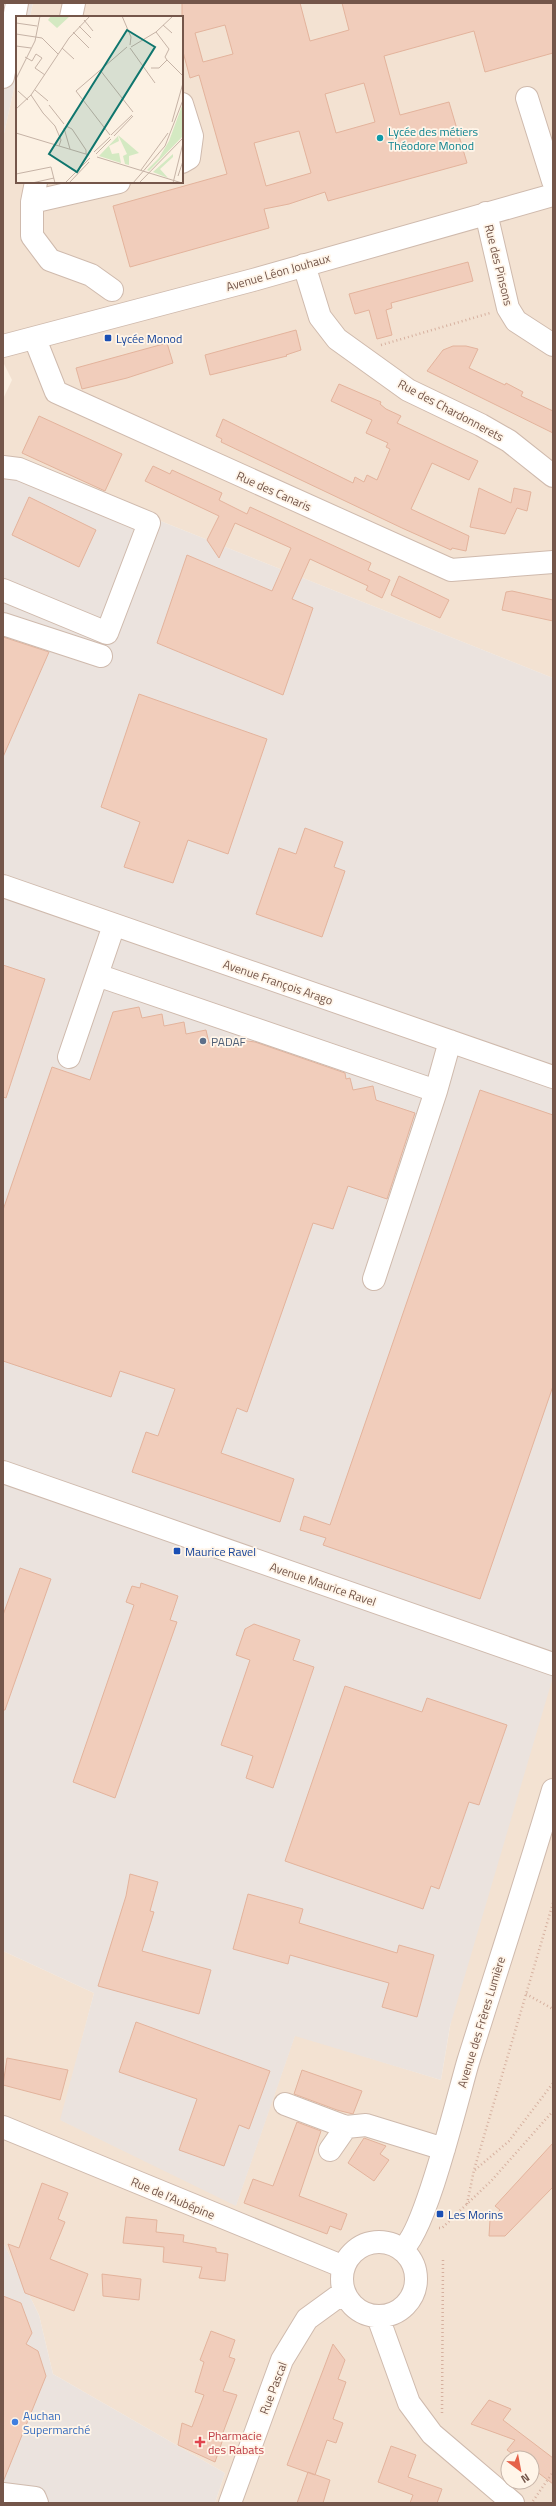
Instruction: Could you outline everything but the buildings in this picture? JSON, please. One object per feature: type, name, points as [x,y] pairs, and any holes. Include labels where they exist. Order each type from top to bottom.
[{"type":"street","points":[[3,77],[17,3]]},
{"type":"street","points":[[71,16],[74,3]]},
{"type":"street","points":[[527,98],[553,181]]},
{"type":"street","points":[[183,107],[192,136],[190,158],[183,162]]},
{"type":"street","points":[[110,183],[34,192],[32,236],[50,260],[92,275],[112,290]]},
{"type":"street","name":"Avenue Léon Jouhaux","points":[[3,346],[35,339],[304,265],[486,212],[553,195]]},
{"type":"street","name":"Rue des Pinsons","points":[[486,212],[508,308],[516,321],[553,345]]},
{"type":"street","name":"Rue des Chardonnerets","points":[[304,265],[320,317],[337,340],[408,390],[481,425],[509,441],[553,476]]},
{"type":"street","name":"Rue des Canaris","points":[[35,339],[56,392],[451,570],[553,562]]},
{"type":"street","points":[[3,467],[19,468],[150,524],[107,633],[3,590]]},
{"type":"street","points":[[3,624],[101,656]]},
{"type":"street","name":"Avenue François Arago","points":[[3,886],[553,1077]]},
{"type":"street","points":[[69,1057],[114,925]]},
{"type":"street","points":[[97,975],[436,1091]]},
{"type":"street","points":[[374,1279],[436,1091],[450,1041]]},
{"type":"street","name":"Avenue Maurice Ravel","points":[[3,1472],[553,1664]]},
{"type":"street","name":"Avenue des Frères Lumière","points":[[402,2249],[409,2245],[419,2223],[444,2149],[470,2057],[553,1790]]},
{"type":"street","points":[[285,2104],[346,2127],[366,2125],[444,2149]]},
{"type":"street","points":[[330,2150],[346,2127]]},
{"type":"street","name":"Rue de l'Aubépine","points":[[3,2128],[344,2267]]},
{"type":"street","points":[[368,2243],[386,2243],[402,2249],[410,2258],[416,2269],[417,2280],[415,2292],[409,2302],[400,2310],[390,2315],[378,2317],[357,2310],[344,2292],[342,2280],[344,2267],[349,2257],[368,2243]]},
{"type":"street","name":"Rue Pascal","points":[[230,2503],[282,2360],[307,2319],[344,2292]]},
{"type":"street","points":[[378,2317],[409,2403],[432,2434],[513,2503]]},
{"type":"street","points":[[3,2494],[34,2498],[37,2503]]},
{"type":"path","points":[[356,353],[508,308]]},
{"type":"path","points":[[467,2204],[474,2170],[553,1903]]},
{"type":"path","points":[[526,1994],[553,2009]]},
{"type":"path","points":[[474,2170],[509,2141],[553,2083]]},
{"type":"path","points":[[419,2223],[442,2228],[492,2180],[553,2111]]},
{"type":"path","points":[[432,2434],[442,2421],[443,2259]]},
{"type":"path","points":[[532,2503],[553,2472]]},
{"type":"shaded area","points":[[3,3],[33,3],[30,16],[16,16],[16,80],[3,138]]},
{"type":"shaded area","points":[[33,3],[553,3],[553,678],[3,458],[3,399],[12,380],[3,362],[3,138],[16,80],[16,183],[183,183],[183,16],[30,16]]},
{"type":"shaded area","points":[[3,458],[553,678],[553,1677],[450,2026],[441,2080],[295,2036],[236,2206],[60,2120],[94,1993],[3,1951]]},
{"type":"shaded area","points":[[553,1636],[553,2503],[215,2503],[225,2473],[53,2374],[39,2315],[3,2242],[3,1951],[94,1993],[61,2120],[236,2205],[295,2035],[441,2080],[493,1771]]},
{"type":"shaded area","points":[[3,2242],[39,2315],[53,2374],[225,2473],[215,2503],[3,2503]]},
{"type":"place","name":"Lycée des métiers Théodore Monod","points":[[380,138]]},
{"type":"place","name":"Lycée Monod","points":[[108,338]]},
{"type":"place","name":"PADAF","points":[[203,1041]]},
{"type":"place","name":"Maurice Ravel","points":[[177,1551]]},
{"type":"place","name":"Les Morins","points":[[440,2214]]},
{"type":"place","name":"Auchan Supermarché","points":[[15,2422]]},
{"type":"place","name":"Pharmacie des Rabats","points":[[200,2442]]}]
